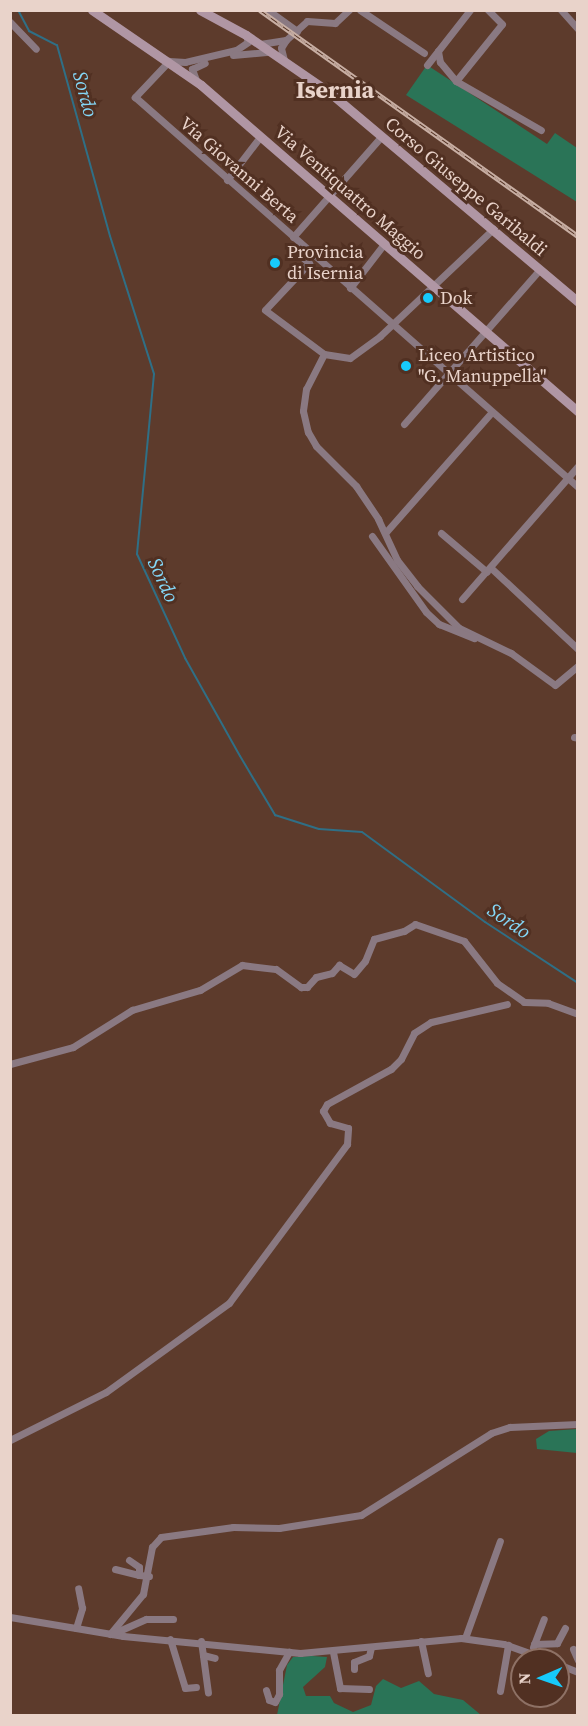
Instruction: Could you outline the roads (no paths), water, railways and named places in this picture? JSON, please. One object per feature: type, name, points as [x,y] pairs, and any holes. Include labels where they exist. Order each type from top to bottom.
[{"type":"main road","name":"Via Ventiquattro Maggio","points":[[92,10],[201,85],[578,411]]},
{"type":"main road","name":"Corso Giuseppe Garibaldi","points":[[200,10],[246,35],[284,60],[381,137],[578,302]]},
{"type":"street","points":[[268,10],[297,31]]},
{"type":"street","points":[[360,10],[424,53]]},
{"type":"street","points":[[428,65],[471,10]]},
{"type":"street","points":[[456,81],[502,24],[488,10]]},
{"type":"street","points":[[561,10],[578,29]]},
{"type":"street","points":[[284,60],[281,48],[286,40],[307,21],[335,23],[348,11]]},
{"type":"street","points":[[10,22],[36,50]]},
{"type":"street","points":[[169,62],[185,62],[236,50],[248,42],[246,35]]},
{"type":"street","points":[[258,43],[269,45],[286,40]]},
{"type":"street","points":[[201,85],[192,76],[194,66],[249,51],[274,53]]},
{"type":"street","points":[[438,51],[440,62],[456,81],[541,130]]},
{"type":"street","name":"Via Giovanni Berta","points":[[169,62],[135,98],[578,487]]},
{"type":"street","points":[[227,180],[260,137]]},
{"type":"street","points":[[294,237],[381,137]]},
{"type":"street","points":[[300,243],[294,250],[309,263],[265,310],[324,354],[350,358],[391,325],[493,230]]},
{"type":"street","points":[[350,288],[384,244]]},
{"type":"street","points":[[404,424],[540,269]]},
{"type":"street","points":[[324,354],[306,389],[303,411],[308,432],[316,446],[343,471],[370,507],[386,532],[396,560],[442,615],[477,638],[511,653],[555,685],[578,666]]},
{"type":"street","points":[[386,532],[491,413]]},
{"type":"street","points":[[462,599],[578,466]]},
{"type":"street","points":[[441,532],[489,570],[578,649]]},
{"type":"street","points":[[372,536],[426,612],[439,624],[470,639],[477,638]]},
{"type":"street","points":[[10,1064],[74,1047],[132,1010],[200,990],[242,965],[276,969],[301,987],[307,987],[316,977],[332,973],[339,965],[354,974],[374,939],[400,933],[415,924],[464,941],[497,983],[524,1002],[548,1003],[578,1014]]},
{"type":"street","points":[[10,1440],[106,1392],[230,1303],[271,1242],[297,1216],[347,1144],[348,1128],[330,1123],[323,1110],[327,1104],[391,1069],[401,1059],[414,1033],[431,1022],[507,1004]]},
{"type":"street","points":[[111,1634],[136,1603],[149,1576],[152,1546],[161,1537],[233,1527],[279,1528],[361,1515],[491,1433],[510,1427],[578,1424]]},
{"type":"street","points":[[465,1638],[500,1541]]},
{"type":"street","points":[[129,1560],[139,1567],[139,1575]]},
{"type":"street","points":[[115,1569],[149,1576]]},
{"type":"street","points":[[75,1628],[82,1608],[78,1588]]},
{"type":"street","points":[[111,1634],[159,1611]]},
{"type":"street","points":[[10,1617],[111,1634],[201,1641],[290,1652],[333,1652],[465,1638],[518,1648]]},
{"type":"street","points":[[146,1619],[173,1619]]},
{"type":"street","points":[[536,1645],[544,1619]]},
{"type":"street","points":[[536,1645],[557,1643],[565,1628]]},
{"type":"street","points":[[534,1648],[542,1632]]},
{"type":"street","points":[[170,1639],[185,1688],[196,1687]]},
{"type":"street","points":[[201,1641],[208,1693]]},
{"type":"street","points":[[421,1641],[428,1673]]},
{"type":"street","points":[[500,1691],[508,1645]]},
{"type":"street","points":[[354,1669],[354,1662],[369,1656],[371,1647]]},
{"type":"street","points":[[573,1649],[578,1660]]},
{"type":"street","points":[[266,1690],[269,1700],[275,1701],[279,1694],[279,1670],[290,1652]]},
{"type":"street","points":[[333,1652],[340,1688],[369,1689]]},
{"type":"street","points":[[203,1655],[215,1658]]},
{"type":"waterway","name":"Sordo","points":[[18,10],[29,31],[57,45],[110,236],[154,374],[137,554],[185,658],[240,756],[275,815],[319,829],[362,832],[485,922],[578,983]]},
{"type":"railway","points":[[260,10],[578,236]]},
{"type":"place","name":"Provincia di Isernia","points":[[275,263]]},
{"type":"place","name":"Dok","points":[[428,298]]},
{"type":"place","name":"Liceo Artistico \"G. Manuppella\"","points":[[406,366]]},
{"type":"district","name":"Isernia","points":[[335,90]]}]
